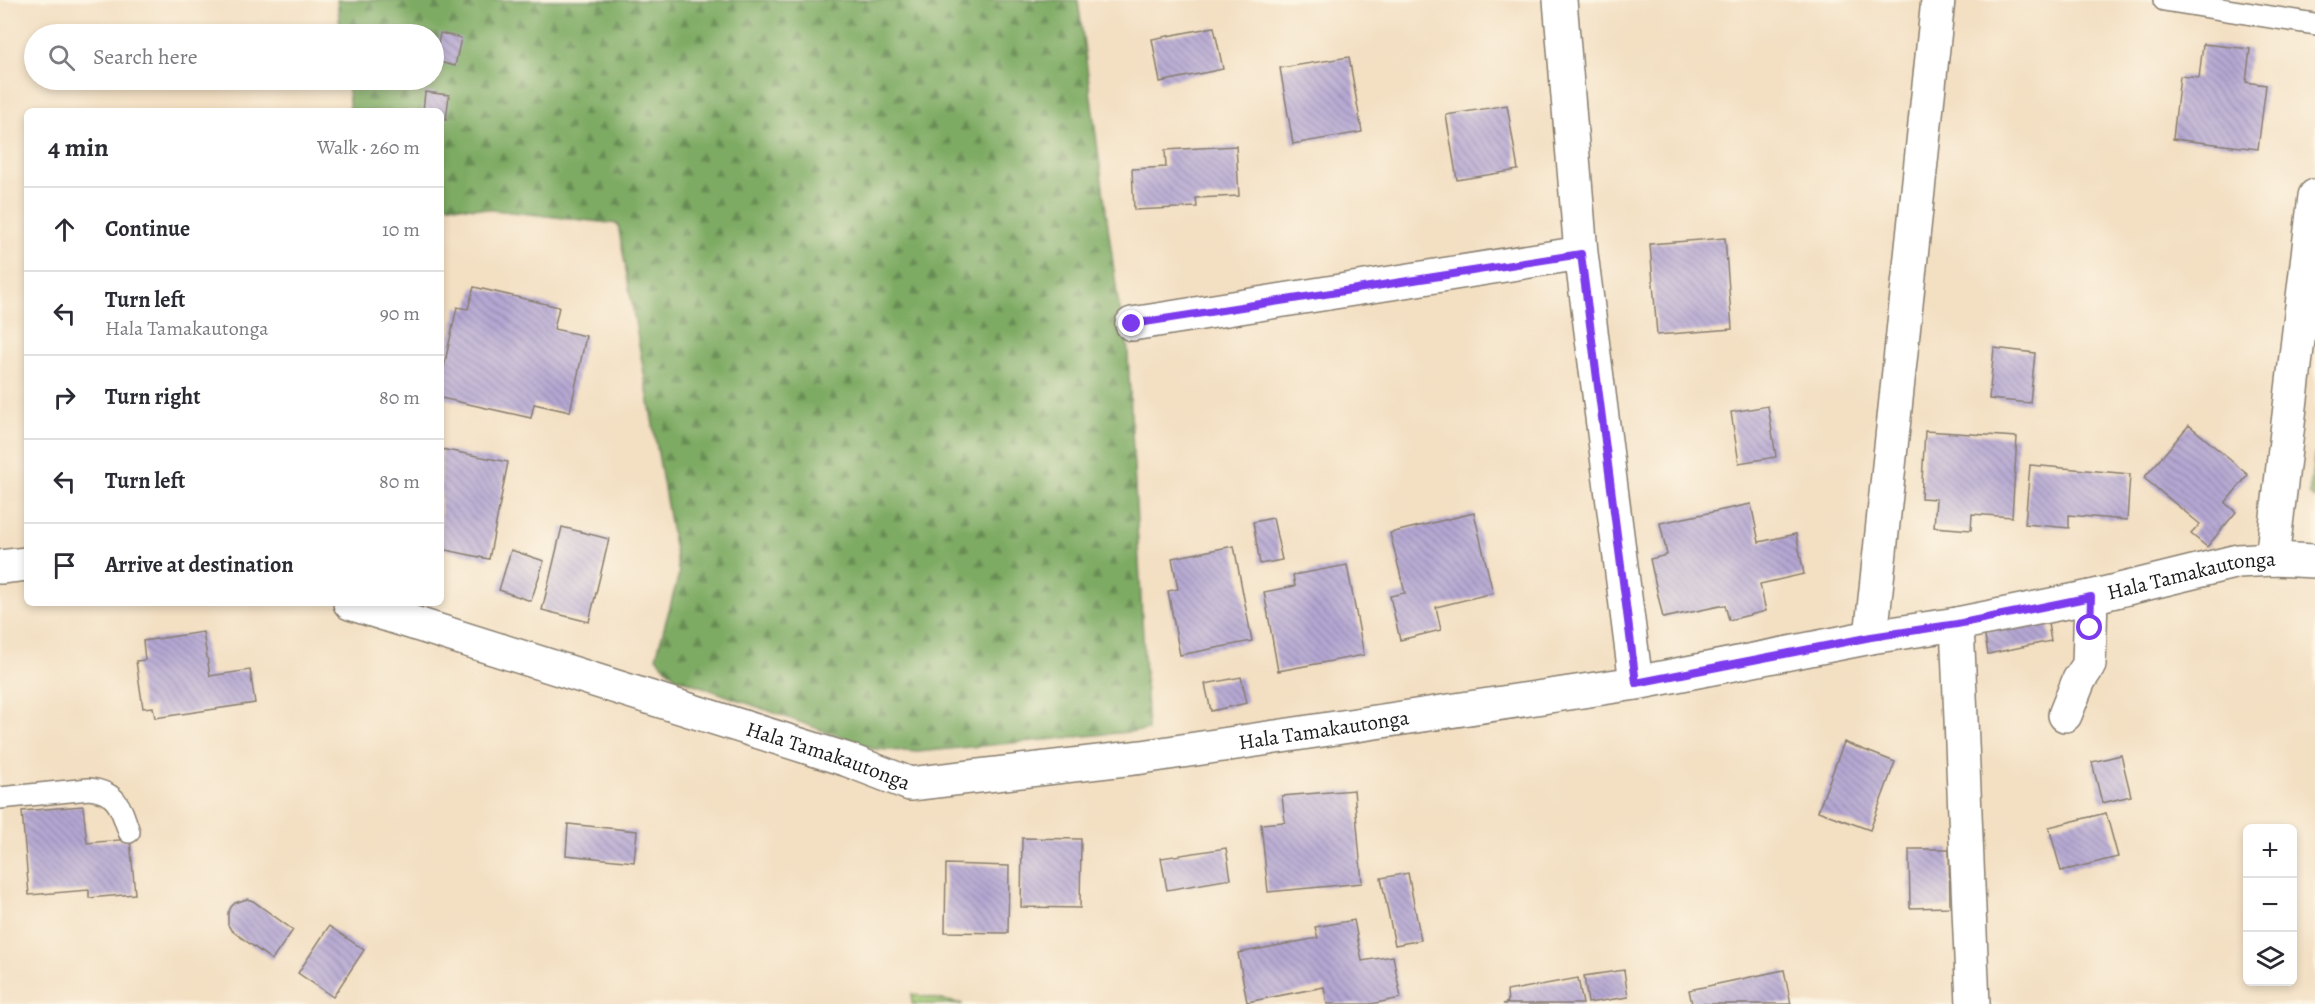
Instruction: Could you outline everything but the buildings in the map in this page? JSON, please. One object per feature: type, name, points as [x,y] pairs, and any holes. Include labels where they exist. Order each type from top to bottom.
[{"type":"street","points":[[1560,0],[1581,254],[1636,683]]},
{"type":"street","points":[[1871,637],[1938,0]]},
{"type":"street","points":[[2272,559],[2315,196]]},
{"type":"street","points":[[1132,324],[1581,254]]},
{"type":"street","name":"Hala Tamakautonga","points":[[360,606],[848,760],[910,784],[1142,757],[1636,683],[2091,597],[2238,561],[2272,559],[2315,561]]},
{"type":"street","points":[[0,567],[24,564]]},
{"type":"street","points":[[2065,715],[2079,680],[2089,665],[2091,597]]},
{"type":"street","points":[[1957,624],[1972,1004]]},
{"type":"lane","points":[[2164,0],[2315,24]]},
{"type":"lane","points":[[0,798],[88,789],[98,790],[116,800],[129,832]]},
{"type":"green space","points":[[337,0],[1078,0],[1118,301],[1127,337],[1148,730],[918,752],[874,749],[675,677],[656,657],[679,574],[618,224],[444,204],[444,108],[350,108],[348,90],[444,90],[444,24],[340,24]]},
{"type":"green space","points":[[2315,453],[2315,499],[2309,495]]},
{"type":"green space","points":[[912,994],[963,1004],[912,1004]]},
{"type":"route","points":[[1132,324],[1581,254],[1636,683],[2091,597],[2090,628]]}]
